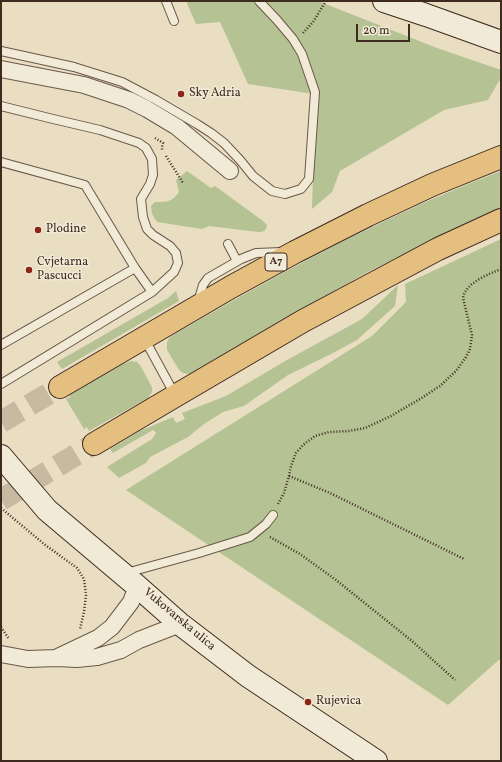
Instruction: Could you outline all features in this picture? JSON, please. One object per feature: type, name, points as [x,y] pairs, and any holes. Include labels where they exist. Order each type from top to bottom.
[{"type":"highway","name":"A7","points":[[60,387],[196,307],[295,252],[420,191],[501,157]]},
{"type":"highway","points":[[94,444],[366,287],[438,249],[501,220]]},
{"type":"main road","points":[[384,1],[420,8],[501,42]]},
{"type":"main road","name":"Vukovarska ulica","points":[[1,456],[47,510],[180,624],[248,676],[376,761]]},
{"type":"street","points":[[1,69],[84,85],[129,100],[177,127],[230,171]]},
{"type":"street","points":[[57,658],[98,638],[112,627],[131,602],[130,580]]},
{"type":"street","points":[[7,649],[28,659],[97,657],[121,650],[139,640],[180,624]]},
{"type":"lane","points":[[166,1],[174,21]]},
{"type":"lane","points":[[1,51],[74,66],[122,82],[170,108],[211,133],[224,143],[253,176],[272,191],[285,194],[301,189],[309,179],[315,92],[302,54],[289,34],[259,1]]},
{"type":"lane","points":[[1,106],[100,130],[146,148],[152,159],[153,175],[142,199],[143,217],[147,228],[153,236],[170,246],[176,253],[178,263],[174,272],[152,292],[1,384]]},
{"type":"lane","points":[[1,162],[85,185],[135,268],[152,292]]},
{"type":"lane","points":[[228,244],[237,261]]},
{"type":"lane","points":[[196,307],[203,285],[208,278],[237,261],[256,253],[295,252]]},
{"type":"lane","points":[[1,345],[135,268]]},
{"type":"lane","points":[[144,338],[175,396]]},
{"type":"lane","points":[[130,580],[250,537],[266,524],[273,515]]},
{"type":"path","points":[[304,33],[326,1]]},
{"type":"path","points":[[162,147],[162,151],[183,182]]},
{"type":"path","points":[[273,515],[284,493],[291,466],[296,454],[315,436],[329,432],[349,431],[365,428],[391,416],[420,399],[440,386],[456,371],[466,357],[470,348],[472,335],[463,298],[464,293],[469,286],[489,274],[501,269]]},
{"type":"path","points":[[289,476],[330,493],[464,559]]},
{"type":"path","points":[[1,508],[44,544],[77,568],[84,579],[86,595],[79,632]]},
{"type":"path","points":[[258,530],[300,554],[336,580],[412,641],[455,680]]},
{"type":"path","points":[[1,627],[7,649]]},
{"type":"green space","points":[[186,1],[318,1],[437,48],[501,70],[501,80],[488,100],[444,110],[340,171],[332,192],[312,209],[314,94],[248,84],[220,22],[196,24]]},
{"type":"green space","points":[[187,171],[211,188],[215,186],[263,221],[267,225],[265,230],[258,232],[209,226],[202,229],[157,222],[152,214],[151,206],[155,202],[171,200],[174,198],[179,192],[176,180]]},
{"type":"green space","points":[[501,171],[501,208],[366,273],[189,374],[183,373],[179,370],[167,350],[167,342],[170,337],[251,290],[361,232],[403,212]]},
{"type":"green space","points":[[501,239],[501,658],[448,705],[126,490],[372,336],[406,302],[405,284]]},
{"type":"green space","points":[[398,285],[395,306],[357,340],[288,375],[244,406],[223,412],[204,424],[188,437],[150,457],[146,463],[119,478],[107,467],[152,439],[156,433],[153,430],[113,453],[110,449],[140,431],[173,417],[176,423],[185,419],[182,413],[226,396],[287,360],[362,319]]},
{"type":"green space","points":[[176,291],[179,301],[62,369],[57,362],[168,298]]},
{"type":"green space","points":[[131,361],[137,362],[140,365],[152,387],[152,392],[148,398],[89,431],[87,427],[84,429],[66,399],[70,397],[69,394]]},
{"type":"tunnel","points":[[1,422],[60,387]]},
{"type":"tunnel","points":[[1,500],[94,444]]},
{"type":"place","name":"Sky Adria","points":[[181,94]]},
{"type":"place","name":"Plodine","points":[[38,230]]},
{"type":"place","name":"Cvjetarna Pascucci","points":[[29,270]]},
{"type":"place","name":"Rujevica","points":[[308,702]]}]
